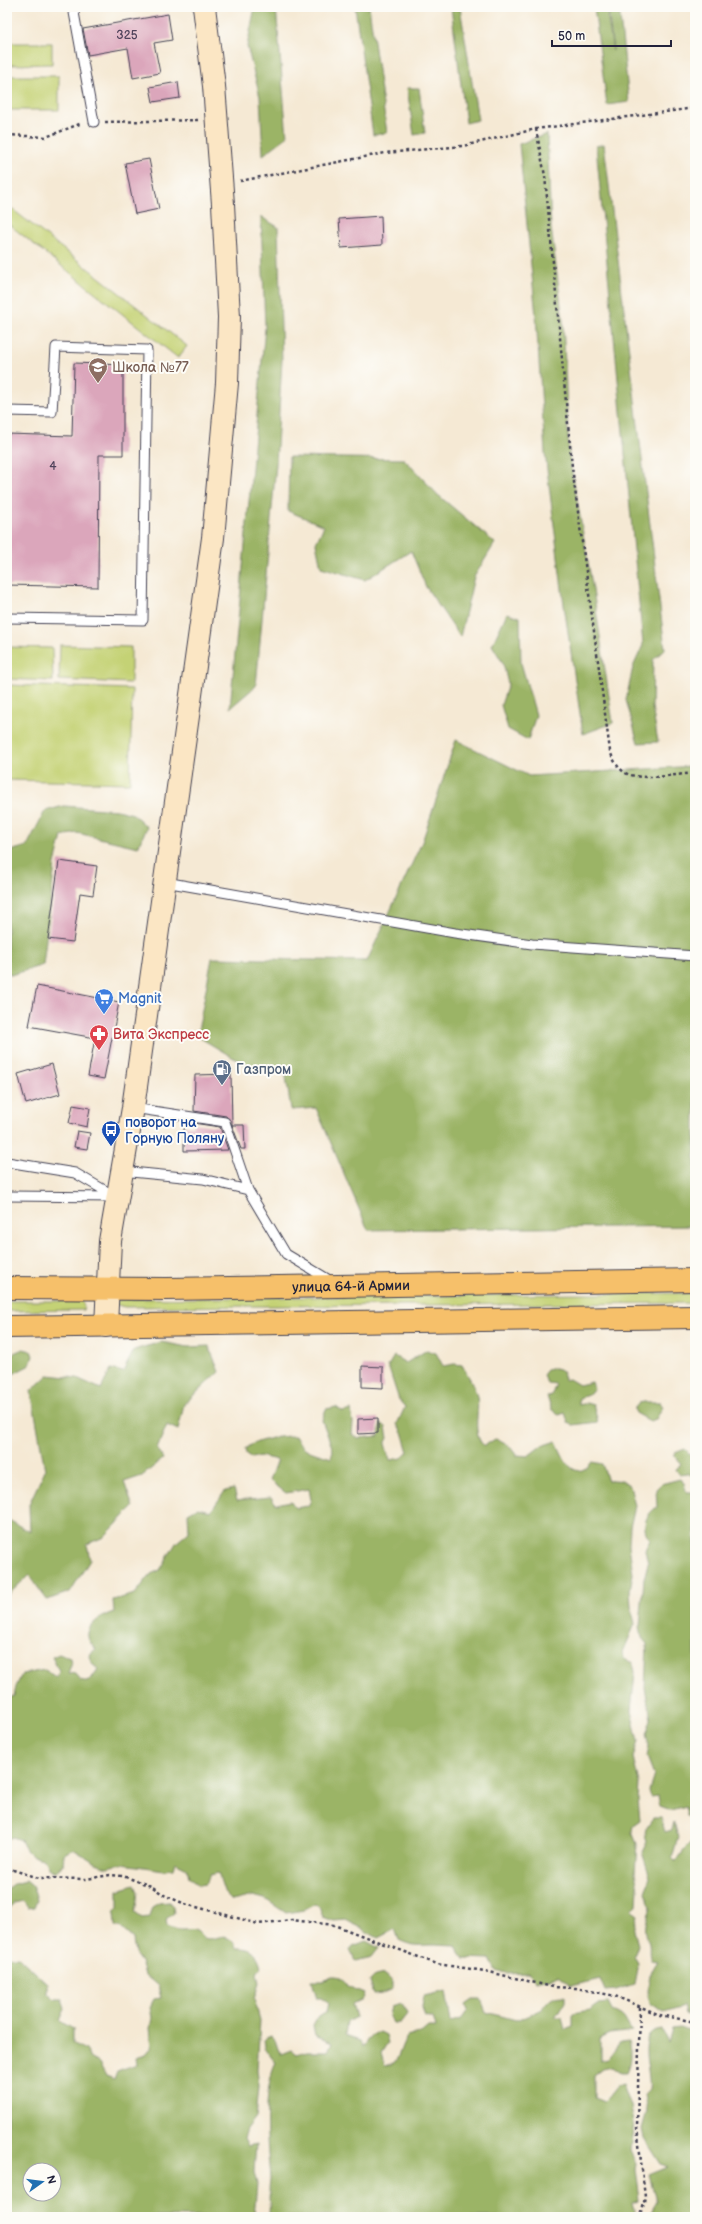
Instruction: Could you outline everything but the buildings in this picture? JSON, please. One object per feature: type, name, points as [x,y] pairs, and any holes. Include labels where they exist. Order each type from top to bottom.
[{"type":"highway","name":"улица 64-й Армии","points":[[7,1288],[167,1289],[695,1280]]},
{"type":"highway","points":[[7,1327],[695,1317]]},
{"type":"main road","points":[[106,1326],[106,1288],[110,1241],[116,1197],[133,1108],[212,538],[227,383],[229,317],[222,184],[217,120],[204,7]]},
{"type":"lane","points":[[73,7],[94,122]]},
{"type":"lane","points":[[7,411],[52,412],[56,347],[147,350],[143,620],[7,618]]},
{"type":"lane","points":[[165,882],[455,933],[509,941],[695,956]]},
{"type":"lane","points":[[133,1108],[225,1122],[248,1190],[286,1254],[338,1285]]},
{"type":"lane","points":[[7,1162],[75,1172],[116,1197]]},
{"type":"lane","points":[[121,1172],[203,1178],[248,1190]]},
{"type":"lane","points":[[7,1196],[116,1197]]},
{"type":"path","points":[[222,184],[385,153],[463,146],[536,129],[695,108]]},
{"type":"path","points":[[7,135],[46,137],[83,123],[94,122],[217,120]]},
{"type":"path","points":[[536,129],[545,176],[572,467],[610,751],[615,762],[625,772],[641,777],[695,773]]},
{"type":"path","points":[[7,1868],[39,1878],[63,1879],[123,1876],[151,1886],[164,1896],[185,1904],[234,1918],[258,1924],[292,1920],[334,1926],[438,1964],[485,1971],[553,1987],[576,1988],[615,1996],[660,2015],[695,2022]]},
{"type":"path","points":[[640,2007],[637,2127],[644,2196],[641,2217]]},
{"type":"green space","points":[[255,7],[276,7],[287,137],[263,155],[260,97],[247,46]]},
{"type":"green space","points":[[355,7],[369,7],[387,133],[373,135]]},
{"type":"green space","points":[[451,7],[460,7],[478,120],[466,123]]},
{"type":"green space","points":[[594,7],[606,7],[613,51],[608,7],[619,7],[629,102],[607,105]]},
{"type":"green space","points":[[9,43],[52,43],[52,64],[9,65]]},
{"type":"green space","points":[[7,76],[59,76],[59,110],[7,110]]},
{"type":"green space","points":[[407,88],[419,88],[425,133],[414,135]]},
{"type":"green space","points":[[547,134],[551,227],[563,321],[569,455],[593,590],[613,723],[583,734],[564,605],[545,453],[536,316],[519,144]]},
{"type":"green space","points":[[604,144],[665,649],[653,660],[652,707],[658,742],[638,743],[626,700],[633,667],[643,645],[596,146]]},
{"type":"green space","points":[[7,205],[187,346],[178,358],[7,223]]},
{"type":"green space","points":[[261,217],[278,227],[282,360],[276,464],[256,686],[230,708],[265,327]]},
{"type":"green space","points":[[289,457],[404,459],[438,495],[495,543],[474,577],[460,637],[426,587],[411,551],[365,580],[321,567],[316,543],[324,526],[288,511]]},
{"type":"green space","points":[[507,613],[520,617],[521,663],[536,715],[528,740],[508,729],[501,705],[508,684],[503,663],[492,645]]},
{"type":"green space","points":[[60,645],[131,647],[131,683],[59,680]]},
{"type":"green space","points":[[7,647],[52,648],[53,681],[7,679]]},
{"type":"green space","points":[[7,685],[132,689],[130,783],[7,780]]},
{"type":"green space","points":[[456,740],[529,776],[695,766],[695,1226],[368,1230],[316,1108],[291,1110],[285,1070],[257,1072],[197,1036],[212,958],[367,961],[422,842]]},
{"type":"green space","points":[[64,806],[117,810],[133,814],[147,827],[138,847],[77,833],[62,836],[55,864],[43,965],[11,975],[7,971],[7,852],[27,846],[45,811]]},
{"type":"green space","points":[[695,1293],[695,1303],[125,1307],[117,1305],[115,1301],[123,1299]]},
{"type":"green space","points":[[7,1301],[82,1301],[84,1306],[83,1310],[7,1311]]},
{"type":"green space","points":[[161,1342],[188,1347],[209,1346],[219,1372],[184,1404],[178,1430],[167,1425],[157,1448],[163,1459],[142,1476],[124,1482],[133,1507],[104,1537],[87,1544],[90,1560],[70,1592],[47,1600],[29,1575],[8,1595],[7,1519],[30,1532],[29,1504],[45,1470],[31,1391],[48,1375],[77,1378],[101,1389],[111,1369],[123,1372],[134,1350]]},
{"type":"green space","points":[[23,1349],[31,1351],[33,1356],[30,1365],[13,1374],[7,1383],[7,1356]]},
{"type":"green space","points":[[427,1350],[436,1353],[443,1366],[454,1364],[462,1365],[471,1380],[476,1392],[478,1403],[478,1435],[484,1446],[495,1439],[507,1444],[516,1455],[528,1456],[541,1446],[556,1441],[565,1460],[574,1469],[579,1471],[592,1462],[602,1464],[608,1481],[622,1480],[630,1486],[635,1506],[630,1527],[629,1545],[633,1574],[630,1591],[631,1607],[635,1624],[623,1652],[624,1659],[633,1663],[635,1672],[631,1711],[638,1741],[633,1757],[639,1783],[638,1800],[640,1821],[633,1826],[632,1832],[637,1844],[635,1874],[638,1888],[637,1905],[631,1910],[638,1915],[634,1930],[638,1945],[634,1956],[638,1963],[634,1984],[616,1990],[605,1991],[600,1979],[571,1986],[558,1976],[535,1981],[527,1973],[505,1974],[496,1971],[490,1959],[463,1958],[456,1946],[408,1944],[399,1940],[395,1929],[378,1938],[346,1920],[334,1921],[323,1917],[319,1907],[315,1904],[304,1910],[286,1913],[265,1899],[253,1896],[232,1901],[225,1894],[218,1873],[210,1875],[205,1884],[199,1885],[189,1877],[187,1868],[175,1862],[173,1869],[164,1870],[123,1864],[107,1867],[96,1863],[73,1849],[64,1854],[63,1865],[55,1872],[48,1868],[44,1859],[35,1857],[29,1853],[21,1840],[13,1837],[7,1839],[7,1699],[14,1696],[22,1674],[45,1670],[57,1678],[59,1671],[52,1657],[59,1654],[70,1658],[71,1665],[68,1673],[75,1674],[80,1680],[89,1682],[98,1669],[91,1663],[90,1654],[96,1649],[90,1643],[88,1637],[88,1631],[91,1626],[96,1621],[114,1612],[113,1600],[135,1594],[151,1574],[160,1570],[176,1543],[189,1532],[188,1513],[197,1508],[211,1511],[225,1491],[234,1489],[237,1500],[271,1497],[276,1504],[291,1501],[295,1508],[308,1506],[311,1500],[309,1489],[286,1493],[269,1480],[277,1460],[260,1456],[252,1458],[246,1454],[245,1449],[250,1446],[269,1439],[295,1436],[298,1442],[306,1449],[331,1458],[333,1450],[322,1420],[326,1409],[336,1407],[343,1412],[351,1410],[353,1422],[352,1435],[359,1438],[379,1436],[381,1423],[386,1427],[388,1438],[385,1444],[390,1460],[402,1458],[408,1452],[403,1435],[397,1424],[405,1407],[399,1400],[388,1366],[394,1356],[406,1363]]},
{"type":"green space","points":[[554,1368],[561,1370],[565,1380],[569,1379],[579,1385],[592,1382],[594,1388],[588,1395],[579,1398],[579,1405],[586,1403],[593,1405],[598,1422],[573,1425],[568,1423],[565,1412],[559,1414],[552,1410],[547,1397],[552,1394],[556,1384],[547,1383],[543,1375],[547,1370]]},
{"type":"green space","points":[[660,1402],[663,1407],[656,1419],[650,1421],[636,1413],[634,1409],[639,1403]]},
{"type":"green space","points":[[685,1449],[695,1459],[695,1477],[687,1473],[678,1474],[675,1469],[681,1464],[675,1457],[675,1453]]},
{"type":"green space","points":[[680,1479],[684,1483],[686,1492],[695,1492],[695,1819],[687,1816],[685,1806],[671,1810],[660,1806],[658,1796],[651,1797],[649,1791],[654,1775],[647,1757],[649,1746],[646,1734],[651,1719],[645,1688],[647,1644],[642,1638],[640,1626],[644,1579],[648,1563],[645,1550],[650,1539],[645,1530],[647,1517],[657,1507],[656,1489],[661,1484]]},
{"type":"green space","points":[[653,1818],[661,1818],[665,1832],[672,1830],[674,1822],[678,1837],[672,1858],[676,1862],[685,1849],[695,1839],[695,2018],[685,2014],[683,2006],[664,2012],[650,2003],[648,1986],[652,1971],[658,1961],[651,1960],[646,1933],[647,1921],[651,1907],[645,1892],[650,1877],[642,1852],[647,1842],[645,1835],[646,1829]]},
{"type":"green space","points":[[26,1881],[32,1886],[37,1899],[34,1907],[28,1908],[23,1901],[14,1903],[7,1912],[7,1889],[14,1884]]},
{"type":"green space","points":[[135,1885],[138,1892],[135,1913],[142,1918],[149,1917],[152,1907],[159,1903],[169,1902],[173,1906],[174,1913],[166,1919],[167,1926],[178,1930],[196,1931],[203,1938],[210,1939],[224,1936],[233,1941],[236,1948],[246,1949],[253,1952],[260,1962],[261,1967],[257,1973],[259,1983],[254,1999],[260,2020],[257,2070],[259,2086],[256,2117],[247,2129],[244,2138],[248,2146],[256,2144],[254,2172],[257,2184],[254,2217],[7,2217],[7,1957],[18,1957],[47,1983],[47,1992],[55,1999],[62,1999],[65,2008],[60,2021],[73,2029],[73,2043],[85,2050],[90,2058],[99,2063],[106,2076],[114,2079],[117,2071],[137,2064],[136,2057],[146,2054],[152,2047],[150,2028],[152,2018],[150,2007],[154,1999],[161,1998],[158,1986],[145,1975],[141,1962],[135,1954],[133,1939],[121,1928],[115,1926],[114,1913],[118,1908],[118,1890]]},
{"type":"green space","points":[[366,1941],[379,1948],[372,1957],[355,1961],[350,1950],[353,1946]]},
{"type":"green space","points":[[384,1974],[392,1980],[392,1989],[383,1993],[374,1994],[370,1981],[375,1976]]},
{"type":"green space","points":[[332,1977],[341,1978],[345,1981],[347,1986],[364,1993],[362,1999],[352,2004],[356,2017],[347,2022],[345,2036],[360,2041],[363,2047],[369,2038],[380,2032],[386,2035],[388,2043],[381,2054],[385,2065],[393,2064],[398,2057],[407,2037],[420,2034],[428,2027],[436,2027],[433,2019],[425,2017],[422,2007],[424,1996],[446,1991],[451,2022],[460,2020],[467,2010],[465,2004],[472,1999],[481,1999],[486,2012],[516,2020],[543,2009],[549,2000],[554,1997],[565,1996],[565,2001],[555,2017],[562,2017],[565,2030],[573,2027],[573,2013],[590,2010],[598,2004],[608,2003],[612,2011],[623,2017],[632,2031],[610,2034],[600,2039],[600,2061],[608,2059],[620,2043],[628,2042],[630,2061],[626,2073],[620,2073],[612,2067],[603,2069],[594,2076],[594,2098],[604,2102],[617,2086],[623,2084],[631,2106],[634,2123],[630,2150],[636,2162],[635,2169],[639,2201],[633,2203],[635,2209],[634,2217],[269,2217],[270,2178],[267,2135],[267,2103],[272,2074],[276,2063],[265,2047],[264,2039],[271,2036],[276,2041],[281,2054],[291,2050],[296,2054],[307,2051],[328,2051],[332,2043],[315,2036],[313,2026],[318,2017],[326,2012],[328,2003],[321,1998],[317,1998],[312,1981],[323,1981]]},
{"type":"green space","points":[[402,2004],[407,2014],[400,2023],[393,2023],[389,2015],[391,2007]]},
{"type":"green space","points":[[680,2028],[690,2032],[695,2031],[695,2217],[648,2217],[656,2200],[649,2175],[668,2167],[661,2164],[644,2138],[642,2129],[647,2111],[644,2095],[649,2090],[646,2045],[649,2038],[654,2033],[662,2030],[668,2042],[672,2029]]},
{"type":"place","name":"Школа №77","points":[[98,384]]},
{"type":"place","name":"Magnit","points":[[104,1015]]},
{"type":"place","name":"Вита Экспресс","points":[[99,1051]]},
{"type":"place","name":"Газпром","points":[[222,1086]]},
{"type":"place","name":"поворот на Горную Поляну","points":[[111,1147]]}]
